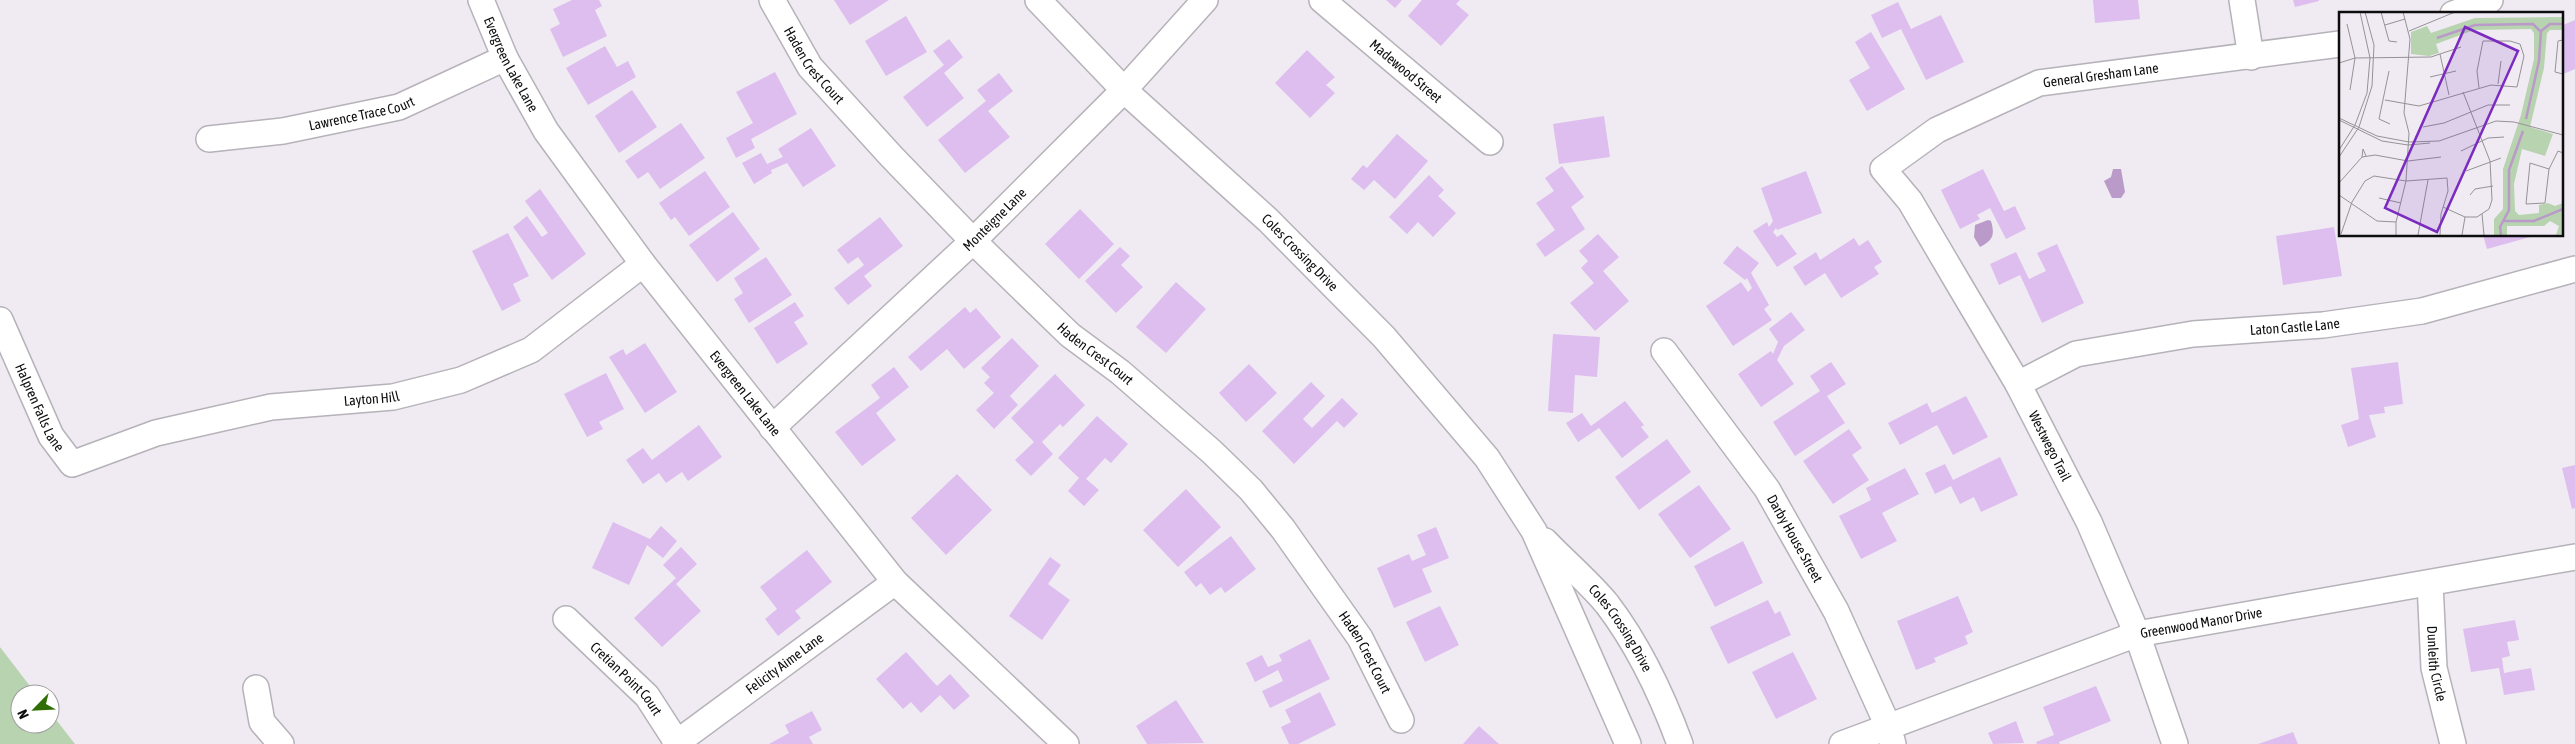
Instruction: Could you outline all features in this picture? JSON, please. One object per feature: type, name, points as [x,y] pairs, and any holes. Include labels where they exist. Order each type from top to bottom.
[{"type":"street","name":"Evergreen Lake Lane","points":[[481,0],[505,58],[546,131],[643,264],[895,582],[1066,744]]},
{"type":"street","name":"Haden Crest Court","points":[[772,0],[810,67],[972,241],[1070,335],[1120,372],[1212,452],[1251,490],[1283,529],[1360,638],[1401,720]]},
{"type":"street","name":"Coles Crossing Drive","points":[[1038,0],[1124,90],[1268,220],[1384,337],[1487,458],[1534,531],[1628,744]]},
{"type":"street","name":"Monteigne Lane","points":[[772,428],[972,241],[1124,90],[1205,0]]},
{"type":"street","name":"Madewood Street","points":[[1322,0],[1490,142]]},
{"type":"street","points":[[2242,0],[2251,57]]},
{"type":"street","points":[[2459,12],[2490,0]]},
{"type":"street","name":"General Gresham Lane","points":[[1883,169],[1937,130],[2039,83],[2339,44]]},
{"type":"street","name":"Lawrence Trace Court","points":[[209,139],[283,131],[399,107],[505,58]]},
{"type":"street","name":"Westwego Trail","points":[[1883,169],[1910,201],[2018,384],[2089,522],[2137,634],[2175,744]]},
{"type":"street","name":"Layton Hill","points":[[72,464],[156,433],[271,407],[393,397],[461,380],[531,350],[643,264]]},
{"type":"street","name":"Laton Castle Lane","points":[[2018,384],[2076,354],[2193,334],[2324,325],[2422,311],[2575,269]]},
{"type":"street","name":"Halpren Falls Lane","points":[[0,320],[51,436],[72,464]]},
{"type":"street","name":"Darby House Street","points":[[1664,351],[1767,489],[1836,611],[1890,735]]},
{"type":"street","name":"Coles Crossing Drive","points":[[1534,531],[1606,603],[1636,646],[1668,712],[1680,744]]},
{"type":"street","name":"Greenwood Manor Drive","points":[[1842,744],[1890,735],[2137,634],[2575,557]]},
{"type":"street","name":"Felicity Aime Lane","points":[[677,744],[895,582]]},
{"type":"street","name":"Dunleith Circle","points":[[2430,583],[2434,668],[2453,744]]},
{"type":"street","name":"Cretian Point Court","points":[[566,619],[647,696],[677,744]]},
{"type":"street","points":[[256,688],[262,722],[281,744]]},
{"type":"green space","points":[[0,647],[28,684],[10,684],[10,734],[60,734],[60,725],[75,744],[0,744]]},
{"type":"shaded area","points":[[2113,169],[2121,169],[2125,192],[2121,198],[2112,198],[2104,181],[2111,177]]},
{"type":"shaded area","points":[[1988,220],[1991,221],[1993,234],[1988,242],[1980,247],[1974,237],[1975,225]]},
{"type":"building","points":[[572,0],[599,0],[602,6],[595,10],[607,36],[563,57],[550,29],[560,24],[553,9]]},
{"type":"building","points":[[834,0],[889,0],[850,25]]},
{"type":"building","points":[[1386,0],[1402,0],[1395,8]]},
{"type":"building","points":[[1422,0],[1460,0],[1456,4],[1469,15],[1441,46],[1408,16]]},
{"type":"building","points":[[2093,0],[2138,0],[2140,19],[2095,23]]},
{"type":"building","points":[[2293,0],[2319,0],[2319,1],[2295,7]]},
{"type":"building","points":[[1898,2],[1911,29],[1941,15],[1964,62],[1926,80],[1901,29],[1882,38],[1871,15]]},
{"type":"building","points":[[906,16],[927,52],[886,76],[865,41]]},
{"type":"building","points":[[2575,20],[2575,69],[2562,75],[2562,26]]},
{"type":"building","points":[[1871,32],[1905,89],[1867,111],[1849,80],[1870,68],[1855,42]]},
{"type":"building","points":[[949,39],[963,57],[944,73],[964,98],[927,127],[903,97],[944,65],[933,51]]},
{"type":"building","points":[[605,46],[617,67],[628,61],[636,77],[588,105],[566,68]]},
{"type":"building","points":[[1307,50],[1335,77],[1326,85],[1335,93],[1310,118],[1275,83]]},
{"type":"building","points":[[775,72],[797,114],[751,139],[755,148],[736,158],[726,138],[753,123],[736,92]]},
{"type":"building","points":[[999,73],[1013,91],[988,111],[1010,137],[965,173],[938,140],[986,101],[977,90]]},
{"type":"building","points":[[632,90],[657,127],[619,153],[595,116]]},
{"type":"building","points":[[1604,116],[1610,157],[1559,164],[1553,124]]},
{"type":"building","points":[[681,123],[705,158],[660,189],[648,172],[638,179],[625,161]]},
{"type":"building","points":[[811,128],[836,166],[803,187],[787,163],[771,170],[772,173],[754,184],[742,163],[761,153],[767,164],[783,157],[778,149]]},
{"type":"building","points":[[1397,134],[1428,161],[1395,199],[1374,180],[1364,190],[1351,179],[1363,165],[1367,168]]},
{"type":"building","points":[[1562,166],[1584,197],[1571,207],[1585,229],[1545,257],[1536,244],[1555,230],[1536,203],[1554,191],[1545,178]]},
{"type":"building","points":[[1983,169],[2004,211],[2015,206],[2026,229],[2006,239],[1990,208],[1977,215],[1980,219],[1960,229],[1941,190]]},
{"type":"building","points":[[705,171],[730,207],[689,236],[675,217],[671,220],[659,203]]},
{"type":"building","points":[[1806,171],[1822,213],[1777,230],[1776,228],[1773,232],[1777,237],[1782,234],[1797,254],[1777,267],[1753,231],[1767,222],[1769,227],[1773,221],[1761,188]]},
{"type":"building","points":[[1429,175],[1444,190],[1438,196],[1456,213],[1433,237],[1418,222],[1407,234],[1389,217]]},
{"type":"building","points":[[540,189],[586,254],[552,280],[513,227],[527,216],[542,237],[548,233],[525,201]]},
{"type":"building","points":[[1080,209],[1114,244],[1079,279],[1045,244]]},
{"type":"building","points":[[733,212],[760,249],[717,282],[689,245]]},
{"type":"building","points":[[880,217],[903,246],[864,276],[872,286],[848,305],[834,288],[864,265],[858,257],[848,264],[837,250]]},
{"type":"building","points":[[2334,227],[2342,276],[2283,285],[2276,236]]},
{"type":"building","points":[[508,233],[529,276],[513,284],[521,301],[502,311],[472,251]]},
{"type":"building","points":[[1598,234],[1619,257],[1603,271],[1629,301],[1595,331],[1570,303],[1594,283],[1581,268],[1588,261],[1579,251]]},
{"type":"building","points":[[2483,236],[2530,237],[2487,249]]},
{"type":"building","points":[[1854,238],[1859,246],[1868,240],[1882,262],[1874,267],[1879,274],[1841,298],[1825,273],[1805,286],[1793,267],[1816,252],[1820,260]]},
{"type":"building","points":[[2057,244],[2084,303],[2042,323],[2020,275],[1999,285],[1990,264],[2016,252],[2029,279],[2046,271],[2037,253]]},
{"type":"building","points":[[1737,246],[1759,263],[1751,273],[1769,305],[1764,309],[1772,320],[1733,346],[1706,306],[1741,282],[1748,292],[1752,288],[1747,278],[1745,280],[1723,263]]},
{"type":"building","points":[[1120,247],[1130,256],[1121,265],[1143,287],[1116,313],[1085,281]]},
{"type":"building","points":[[766,257],[792,295],[749,323],[734,299],[743,293],[734,278]]},
{"type":"building","points":[[1176,282],[1206,309],[1166,353],[1136,327]]},
{"type":"building","points":[[795,302],[804,316],[794,322],[808,344],[777,364],[754,328]]},
{"type":"building","points":[[965,307],[970,313],[976,308],[1001,337],[964,369],[947,349],[921,371],[908,357]]},
{"type":"building","points":[[1791,312],[1805,330],[1784,346],[1777,360],[1794,384],[1761,407],[1738,374],[1771,351],[1773,354],[1778,342],[1769,329]]},
{"type":"building","points":[[1553,334],[1600,337],[1597,377],[1575,375],[1573,413],[1548,411]]},
{"type":"building","points":[[1012,338],[1039,366],[1010,396],[1018,405],[994,429],[976,410],[994,393],[984,383],[990,377],[981,368]]},
{"type":"building","points":[[645,343],[677,392],[645,413],[609,357],[623,349],[626,355]]},
{"type":"building","points":[[1831,362],[1846,384],[1827,396],[1845,423],[1795,456],[1773,422],[1820,391],[1810,376]]},
{"type":"building","points":[[2398,362],[2403,404],[2384,407],[2385,413],[2369,415],[2376,437],[2348,447],[2341,425],[2359,419],[2351,368]]},
{"type":"building","points":[[1249,364],[1277,393],[1246,422],[1219,393]]},
{"type":"building","points":[[894,367],[909,387],[876,413],[896,440],[862,466],[835,432],[880,398],[871,385]]},
{"type":"building","points":[[606,373],[624,409],[599,422],[603,429],[587,437],[564,394]]},
{"type":"building","points":[[1055,374],[1085,405],[1063,427],[1060,424],[1042,442],[1053,454],[1031,476],[1015,460],[1034,442],[1011,418]]},
{"type":"building","points":[[1311,382],[1325,396],[1303,419],[1312,428],[1342,398],[1358,414],[1344,428],[1337,421],[1294,464],[1262,431]]},
{"type":"building","points":[[1966,396],[1988,437],[1953,455],[1937,425],[1900,445],[1888,423],[1927,403],[1932,413]]},
{"type":"building","points":[[1625,401],[1644,425],[1641,427],[1649,437],[1622,458],[1599,428],[1578,442],[1566,423],[1582,413],[1591,426]]},
{"type":"building","points":[[1097,416],[1128,444],[1111,463],[1105,458],[1086,479],[1099,490],[1084,506],[1068,491],[1079,478],[1058,458]]},
{"type":"building","points":[[699,425],[722,457],[688,481],[682,472],[666,483],[659,473],[643,484],[626,460],[643,448],[652,460]]},
{"type":"building","points":[[1849,429],[1862,448],[1852,455],[1869,480],[1833,504],[1803,461]]},
{"type":"building","points":[[1667,439],[1691,472],[1639,510],[1615,477]]},
{"type":"building","points":[[2000,457],[2018,495],[1981,512],[1974,497],[1960,504],[1951,486],[1935,494],[1925,473],[1945,464],[1953,480]]},
{"type":"building","points":[[2575,465],[2575,508],[2572,509],[2562,468]]},
{"type":"building","points":[[1905,468],[1919,494],[1882,513],[1897,541],[1861,559],[1839,516],[1871,500],[1866,488]]},
{"type":"building","points":[[957,474],[992,510],[946,555],[911,518]]},
{"type":"building","points":[[1699,485],[1731,529],[1690,558],[1658,514]]},
{"type":"building","points":[[1186,489],[1221,527],[1178,567],[1143,530]]},
{"type":"building","points":[[613,522],[650,539],[661,526],[677,541],[663,558],[647,545],[629,585],[592,568]]},
{"type":"building","points":[[1436,527],[1449,558],[1422,569],[1432,592],[1394,608],[1377,568],[1409,554],[1412,561],[1426,555],[1417,535]]},
{"type":"building","points":[[1231,536],[1256,569],[1225,593],[1221,587],[1210,595],[1201,583],[1196,587],[1184,572]]},
{"type":"building","points":[[1743,541],[1763,583],[1715,607],[1694,566]]},
{"type":"building","points":[[681,547],[697,564],[676,584],[701,611],[662,647],[634,618],[676,578],[663,565]]},
{"type":"building","points":[[807,550],[832,582],[795,611],[801,618],[778,636],[765,619],[777,609],[760,587]]},
{"type":"building","points":[[1050,557],[1061,565],[1048,584],[1070,600],[1042,640],[1009,616]]},
{"type":"building","points":[[1958,596],[1973,632],[1965,636],[1968,644],[1934,658],[1936,662],[1916,670],[1897,621]]},
{"type":"building","points":[[1768,600],[1775,614],[1780,611],[1791,635],[1728,664],[1710,627]]},
{"type":"building","points":[[1440,606],[1459,645],[1425,662],[1406,622]]},
{"type":"building","points":[[2515,620],[2519,640],[2507,642],[2510,656],[2502,658],[2504,673],[2531,668],[2535,690],[2504,695],[2499,668],[2471,672],[2463,629]]},
{"type":"building","points":[[1310,639],[1330,679],[1270,708],[1262,691],[1283,681],[1278,670],[1255,682],[1246,663],[1262,655],[1268,667],[1282,661],[1279,655]]},
{"type":"building","points":[[906,652],[937,686],[950,674],[970,696],[954,710],[940,695],[921,713],[911,702],[903,709],[876,679]]},
{"type":"building","points":[[1793,652],[1817,699],[1776,719],[1752,672]]},
{"type":"building","points":[[2096,686],[2111,721],[2059,742],[2060,744],[2037,744],[2036,742],[2054,735],[2043,707]]},
{"type":"building","points":[[1320,692],[1336,725],[1298,744],[1289,744],[1281,727],[1291,722],[1285,710]]},
{"type":"building","points":[[1176,700],[1204,743],[1147,744],[1136,726]]},
{"type":"building","points":[[812,711],[822,730],[809,737],[813,744],[769,744],[789,733],[785,725]]},
{"type":"building","points":[[2016,721],[2024,743],[1993,744],[1988,733]]},
{"type":"building","points":[[1479,726],[1499,744],[1463,744]]},
{"type":"building","points":[[2293,732],[2298,744],[2258,744]]}]
